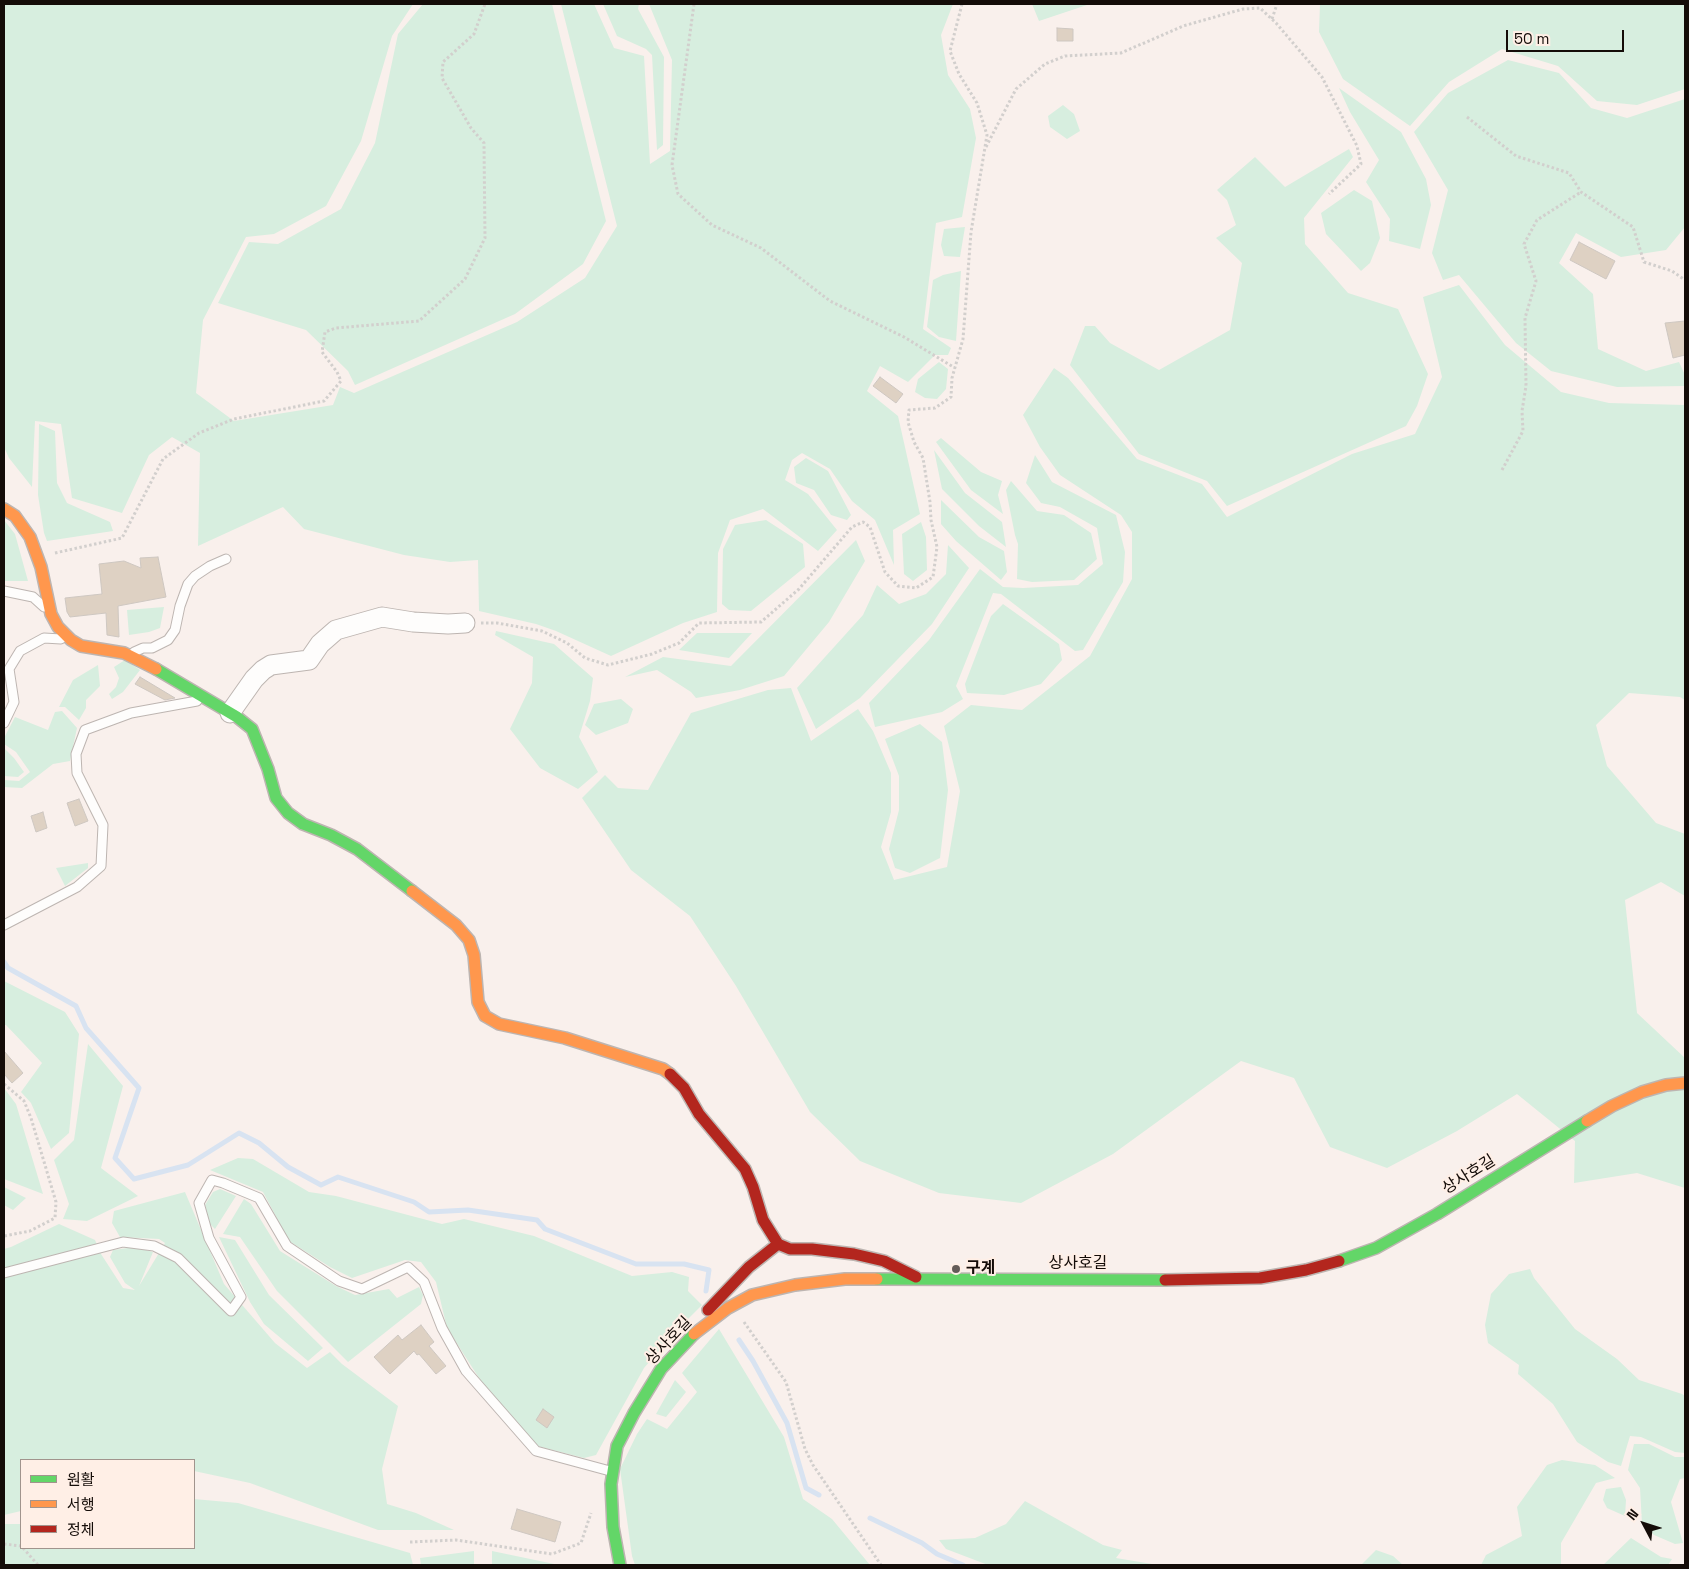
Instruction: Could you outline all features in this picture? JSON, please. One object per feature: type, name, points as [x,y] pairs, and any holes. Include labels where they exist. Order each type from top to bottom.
[{"type":"street","points":[[4,508],[15,516],[30,537],[50,599],[51,614],[58,627],[71,640],[82,646],[129,655],[144,662],[230,713],[252,729],[268,769],[276,798],[288,813],[303,824],[331,835],[357,849],[456,925],[468,940],[474,955],[478,1002],[485,1016],[499,1024],[565,1038],[663,1069],[684,1088],[704,1121],[745,1170],[753,1187],[763,1220],[778,1244],[790,1250],[812,1249],[854,1254],[884,1261],[920,1279]]},
{"type":"street","points":[[230,713],[254,679],[263,670],[271,665],[309,660],[320,644],[336,630],[382,618],[413,622],[465,623]]},
{"type":"street","name":"상사호길","points":[[620,1565],[613,1527],[611,1484],[617,1446],[634,1413],[661,1369],[696,1332],[733,1305],[752,1295],[795,1285],[845,1279],[1194,1280],[1260,1278],[1306,1270],[1340,1262],[1376,1248],[1437,1214],[1612,1106],[1642,1092],[1666,1085],[1685,1083]]},
{"type":"street","points":[[696,1332],[707,1311],[749,1267],[778,1244]]},
{"type":"lane","points":[[129,655],[143,648],[152,648],[168,640],[175,630],[180,606],[188,584],[195,576],[210,566],[226,560]]},
{"type":"lane","points":[[4,591],[33,597],[51,614]]},
{"type":"lane","points":[[4,724],[14,702],[9,669],[20,651],[44,638],[71,640]]},
{"type":"lane","points":[[4,925],[77,887],[101,866],[103,825],[77,772],[76,754],[85,730],[131,713],[207,699]]},
{"type":"lane","points":[[4,1273],[123,1242],[154,1246],[178,1258],[231,1311],[241,1297],[209,1238],[198,1203],[212,1180],[223,1183],[259,1198],[287,1246],[340,1281],[362,1289],[408,1267],[424,1282],[442,1328],[466,1371],[536,1451],[612,1472]]},
{"type":"path","points":[[38,558],[122,538],[163,458],[199,433],[234,418],[324,401],[341,381],[337,372],[322,352],[325,332],[336,328],[419,321],[465,279],[485,238],[484,143],[471,128],[442,78],[443,62],[474,34],[485,4]]},
{"type":"path","points":[[694,4],[672,165],[678,194],[712,225],[760,248],[830,300],[904,337],[955,368]]},
{"type":"path","points":[[465,623],[497,623],[542,631],[567,643],[585,658],[608,665],[652,654],[679,643],[699,623],[761,622],[799,589],[852,526],[863,522],[870,527],[885,572],[898,586],[916,588],[933,577],[937,547],[923,458],[914,442],[908,422],[910,410],[935,408],[951,397],[952,378],[962,339],[971,232],[987,135],[977,102],[959,74],[950,51],[962,4]]},
{"type":"path","points":[[1272,18],[1276,4]]},
{"type":"path","points":[[984,150],[1016,89],[1045,64],[1065,56],[1121,53],[1183,26],[1243,9],[1260,8],[1272,18],[1322,77],[1357,146],[1361,164],[1329,194]]},
{"type":"path","points":[[1467,117],[1516,156],[1569,173],[1581,192],[1633,227],[1644,262],[1672,271],[1685,280]]},
{"type":"path","points":[[1502,470],[1523,431],[1522,411],[1526,386],[1525,318],[1536,281],[1524,244],[1537,220],[1581,192]]},
{"type":"path","points":[[4,1084],[24,1101],[56,1202],[55,1218],[30,1231],[4,1236]]},
{"type":"path","points":[[733,1305],[786,1382],[805,1448],[813,1465],[881,1565]]},
{"type":"path","points":[[410,1542],[456,1540],[552,1554],[582,1544],[592,1506]]},
{"type":"path","points":[[4,1544],[20,1547]]},
{"type":"path","points":[[24,1549],[38,1565]]},
{"type":"green space","points":[[4,4],[413,4],[392,36],[361,141],[326,206],[274,234],[246,237],[203,320],[196,393],[234,421],[333,405],[340,387],[354,393],[517,322],[585,278],[617,226],[561,4],[594,4],[614,48],[644,56],[650,164],[670,151],[672,60],[649,4],[953,4],[941,35],[948,75],[970,109],[976,138],[962,217],[936,223],[923,329],[951,348],[948,355],[935,355],[908,382],[880,366],[867,391],[898,416],[920,514],[893,530],[894,565],[875,520],[852,501],[830,469],[802,453],[792,460],[785,480],[808,494],[837,530],[818,551],[763,509],[730,520],[718,553],[717,612],[683,623],[611,656],[536,624],[479,611],[478,560],[450,562],[404,555],[304,529],[283,507],[198,546],[200,453],[172,437],[149,455],[122,513],[72,498],[61,424],[35,421],[32,487],[9,458],[4,447]]},
{"type":"green space","points":[[423,4],[552,4],[606,221],[583,264],[515,314],[355,385],[348,371],[306,330],[218,303],[249,242],[278,244],[341,209],[375,143],[398,34]]},
{"type":"green space","points":[[603,4],[639,4],[638,9],[664,57],[663,145],[657,150],[652,55],[646,49],[617,36]]},
{"type":"green space","points":[[1032,4],[1090,4],[1039,21]]},
{"type":"green space","points":[[1320,4],[1685,4],[1685,89],[1637,105],[1597,101],[1558,66],[1502,49],[1449,82],[1410,126],[1343,79],[1319,32]]},
{"type":"green space","points":[[1508,60],[1559,73],[1591,108],[1627,118],[1685,99],[1685,227],[1666,250],[1621,257],[1576,233],[1559,263],[1593,294],[1598,349],[1646,371],[1679,362],[1685,375],[1685,386],[1617,387],[1551,371],[1516,343],[1459,275],[1443,280],[1432,253],[1448,190],[1414,132],[1448,93]]},
{"type":"green space","points":[[1339,88],[1401,132],[1426,179],[1431,205],[1420,249],[1389,241],[1390,219],[1366,182],[1379,160],[1350,112]]},
{"type":"green space","points":[[1063,105],[1074,114],[1080,131],[1067,139],[1050,127],[1048,116]]},
{"type":"green space","points":[[1349,149],[1353,157],[1304,218],[1305,244],[1348,293],[1398,309],[1428,374],[1417,406],[1406,426],[1227,506],[1207,481],[1139,454],[1070,365],[1085,326],[1095,326],[1110,343],[1159,370],[1230,330],[1242,263],[1216,238],[1236,225],[1227,200],[1217,190],[1255,157],[1285,187]]},
{"type":"green space","points":[[1354,190],[1372,201],[1380,238],[1370,263],[1361,271],[1326,234],[1321,213]]},
{"type":"green space","points":[[965,227],[960,257],[944,256],[941,245],[944,229]]},
{"type":"green space","points":[[961,271],[956,341],[939,337],[927,327],[933,280],[943,275]]},
{"type":"green space","points":[[1459,285],[1505,345],[1561,392],[1609,403],[1685,405],[1685,700],[1680,697],[1629,693],[1596,725],[1607,766],[1656,823],[1685,834],[1685,896],[1661,882],[1625,900],[1637,1013],[1685,1058],[1685,1188],[1637,1173],[1574,1183],[1575,1141],[1517,1094],[1457,1131],[1387,1168],[1330,1147],[1294,1078],[1241,1061],[1113,1154],[1021,1203],[939,1193],[860,1161],[810,1112],[736,986],[690,916],[631,870],[582,798],[605,775],[618,788],[648,790],[691,713],[768,690],[791,688],[811,741],[858,709],[873,731],[891,773],[891,812],[881,847],[894,880],[947,867],[960,791],[944,726],[971,705],[1022,710],[1090,656],[1132,579],[1132,532],[1121,515],[1060,475],[1040,447],[1023,415],[1054,368],[1068,378],[1137,459],[1202,484],[1227,517],[1352,454],[1415,434],[1442,377],[1423,297]]},
{"type":"green space","points":[[939,362],[948,369],[946,389],[937,399],[925,398],[915,392],[918,379]]},
{"type":"green space","points":[[39,424],[55,431],[57,483],[67,503],[110,522],[113,531],[47,541],[38,495]]},
{"type":"green space","points":[[941,438],[981,472],[1002,481],[998,495],[1003,514],[971,490],[936,442]]},
{"type":"green space","points":[[934,450],[965,493],[1002,522],[1006,547],[979,526],[942,489]]},
{"type":"green space","points":[[1035,455],[1052,482],[1116,515],[1125,552],[1123,582],[1083,650],[1075,651],[1001,594],[993,593],[956,686],[963,699],[942,712],[875,727],[869,703],[929,640],[980,569],[1003,587],[1023,588],[1078,585],[1103,564],[1097,528],[1060,507],[1041,503],[1026,483]]},
{"type":"green space","points":[[806,458],[828,471],[851,515],[847,520],[831,515],[814,490],[796,483],[794,467]]},
{"type":"green space","points":[[1011,481],[1037,511],[1064,515],[1091,533],[1097,559],[1074,580],[1032,582],[1017,579],[1018,544],[1006,490]]},
{"type":"green space","points":[[941,500],[979,537],[1004,551],[1007,572],[1001,580],[956,541],[941,524]]},
{"type":"green space","points":[[4,520],[15,534],[28,581],[4,581]]},
{"type":"green space","points":[[766,520],[803,544],[805,567],[751,611],[729,610],[722,604],[723,549],[735,525]]},
{"type":"green space","points":[[921,522],[926,537],[927,570],[913,581],[904,574],[902,534]]},
{"type":"green space","points":[[856,540],[865,561],[829,622],[784,676],[740,690],[696,698],[691,692],[657,670],[625,677],[663,657],[731,666]]},
{"type":"green space","points":[[948,545],[969,568],[932,624],[860,698],[816,729],[797,688],[863,615],[877,585],[899,604],[926,594],[946,574]]},
{"type":"green space","points":[[1003,604],[1059,644],[1062,660],[1041,684],[1004,695],[967,693],[965,684],[991,616]]},
{"type":"green space","points":[[164,607],[160,628],[129,635],[127,610]]},
{"type":"green space","points":[[496,631],[554,644],[593,678],[590,701],[579,737],[598,772],[578,789],[540,768],[510,729],[532,683],[533,657],[495,635]]},
{"type":"green space","points":[[697,633],[752,633],[729,658],[679,650]]},
{"type":"green space","points":[[125,660],[140,670],[123,692],[112,699],[109,694],[116,687],[119,678],[114,667]]},
{"type":"green space","points":[[98,665],[100,686],[86,700],[86,708],[79,720],[65,707],[59,707],[73,680]]},
{"type":"green space","points":[[621,699],[633,709],[628,723],[596,735],[585,725],[594,704]]},
{"type":"green space","points":[[62,711],[77,728],[70,761],[53,764],[22,788],[4,787],[4,780],[19,781],[30,772],[16,752],[4,744],[4,738],[15,717],[48,730],[55,712]]},
{"type":"green space","points":[[920,724],[942,742],[948,790],[940,858],[910,873],[895,868],[889,849],[899,810],[899,776],[885,739]]},
{"type":"green space","points":[[4,748],[24,772],[18,777],[4,776]]},
{"type":"green space","points":[[88,863],[88,868],[65,886],[56,868]]},
{"type":"green space","points":[[4,981],[65,1012],[79,1034],[69,1133],[51,1149],[31,1103],[21,1092],[42,1063],[4,1025]]},
{"type":"green space","points":[[88,1044],[123,1086],[101,1168],[138,1196],[87,1221],[63,1219],[69,1204],[54,1160],[74,1140]]},
{"type":"green space","points":[[4,1088],[16,1104],[43,1194],[4,1179]]},
{"type":"green space","points":[[238,1158],[253,1159],[309,1192],[336,1196],[442,1224],[464,1219],[534,1236],[632,1276],[672,1272],[689,1277],[688,1291],[702,1305],[644,1368],[596,1455],[584,1458],[537,1446],[510,1418],[479,1378],[447,1328],[436,1282],[421,1262],[405,1260],[352,1278],[330,1267],[289,1241],[263,1192],[210,1170]]},
{"type":"green space","points":[[4,1187],[26,1198],[13,1210],[4,1205]]},
{"type":"green space","points":[[220,1189],[236,1196],[215,1229],[209,1223],[205,1205],[213,1192]]},
{"type":"green space","points":[[185,1192],[224,1284],[275,1343],[307,1368],[330,1352],[342,1364],[398,1406],[382,1469],[387,1504],[416,1513],[454,1530],[378,1530],[250,1483],[195,1471],[195,1459],[20,1459],[20,1511],[4,1515],[4,1249],[59,1224],[95,1240],[101,1254],[123,1288],[135,1290],[125,1283],[110,1257],[113,1250],[135,1247],[153,1252],[139,1286],[165,1243],[159,1239],[120,1237],[112,1223],[114,1211]]},
{"type":"green space","points":[[244,1199],[251,1204],[280,1251],[336,1286],[355,1295],[389,1289],[397,1298],[419,1287],[423,1295],[421,1304],[348,1362],[277,1291],[240,1237],[223,1234]]},
{"type":"green space","points":[[219,1237],[235,1240],[269,1295],[323,1348],[308,1361],[264,1324],[250,1302]]},
{"type":"green space","points":[[1530,1269],[1534,1278],[1575,1329],[1617,1359],[1639,1380],[1685,1396],[1685,1453],[1675,1452],[1641,1437],[1630,1436],[1621,1466],[1608,1462],[1577,1442],[1553,1404],[1518,1374],[1519,1365],[1488,1343],[1485,1325],[1491,1294],[1509,1274]]},
{"type":"green space","points":[[719,1329],[784,1437],[803,1499],[832,1519],[870,1565],[635,1565],[632,1556],[620,1469],[637,1434],[647,1419],[667,1429],[697,1392],[682,1373]]},
{"type":"green space","points":[[675,1380],[686,1392],[666,1417],[656,1414]]},
{"type":"green space","points":[[1634,1444],[1649,1444],[1675,1457],[1685,1457],[1685,1478],[1680,1479],[1671,1502],[1683,1543],[1675,1544],[1654,1535],[1642,1524],[1640,1488],[1628,1470]]},
{"type":"green space","points":[[1562,1460],[1595,1465],[1615,1478],[1596,1483],[1561,1543],[1561,1565],[1481,1565],[1486,1555],[1522,1536],[1517,1507],[1547,1465]]},
{"type":"green space","points":[[1621,1487],[1626,1500],[1625,1516],[1607,1508],[1603,1500],[1606,1489]]},
{"type":"green space","points":[[195,1499],[238,1503],[410,1553],[413,1565],[4,1565],[4,1524],[20,1524],[20,1549],[195,1549]]},
{"type":"green space","points":[[1025,1501],[1103,1545],[1122,1550],[1116,1558],[1158,1565],[988,1565],[946,1549],[939,1540],[975,1538],[1006,1524]]},
{"type":"green space","points":[[1631,1538],[1661,1557],[1672,1559],[1668,1565],[1603,1565]]},
{"type":"green space","points":[[1376,1550],[1393,1556],[1403,1565],[1362,1565]]},
{"type":"green space","points":[[474,1551],[474,1565],[421,1565],[420,1558]]},
{"type":"green space","points":[[492,1551],[559,1565],[492,1565]]},
{"type":"building","points":[[1057,28],[1073,29],[1073,41],[1057,41]]},
{"type":"building","points":[[1579,242],[1615,261],[1606,279],[1570,260]]},
{"type":"building","points":[[1685,321],[1685,355],[1673,358],[1665,323]]},
{"type":"building","points":[[880,377],[903,394],[896,403],[873,386]]},
{"type":"building","points":[[158,557],[166,597],[118,606],[119,637],[107,635],[106,613],[70,617],[67,612],[65,598],[102,594],[99,564],[124,561],[141,568],[140,558]]},
{"type":"building","points":[[140,677],[175,698],[165,700],[135,684]]},
{"type":"building","points":[[79,799],[88,821],[75,826],[67,803]]},
{"type":"building","points":[[43,812],[47,828],[36,832],[31,816]]},
{"type":"building","points":[[4,1051],[23,1073],[12,1083],[4,1074]]},
{"type":"building","points":[[421,1325],[434,1342],[429,1346],[446,1366],[436,1374],[419,1354],[417,1355],[414,1351],[390,1374],[374,1357],[398,1335],[402,1340]]},
{"type":"building","points":[[543,1409],[554,1417],[547,1428],[536,1420]]},
{"type":"building","points":[[517,1509],[561,1522],[555,1542],[511,1529]]},
{"type":"waterway","points":[[4,962],[8,968],[76,1006],[86,1028],[139,1088],[115,1158],[134,1179],[188,1165],[239,1133],[259,1143],[288,1167],[321,1185],[338,1177],[414,1202],[429,1212],[468,1210],[537,1220],[545,1229],[636,1264],[684,1264],[709,1270],[706,1291]]},
{"type":"waterway","points":[[739,1340],[753,1361],[787,1423],[806,1488],[819,1495]]},
{"type":"waterway","points":[[870,1518],[922,1543],[937,1554],[963,1565]]},
{"type":"traffic: fast","points":[[156,669],[237,717],[252,729],[268,769],[276,798],[288,813],[303,824],[331,835],[357,849],[412,891]]},
{"type":"traffic: fast","points":[[1339,1261],[1376,1248],[1437,1214],[1587,1121]]},
{"type":"traffic: fast","points":[[877,1279],[1165,1280]]},
{"type":"traffic: fast","points":[[620,1565],[613,1527],[611,1484],[617,1446],[634,1413],[661,1369],[694,1334]]},
{"type":"traffic: slow","points":[[4,509],[15,516],[30,537],[41,567],[51,614],[58,627],[71,640],[81,646],[124,653],[156,669]]},
{"type":"traffic: slow","points":[[412,891],[456,925],[469,940],[474,955],[478,1002],[485,1016],[499,1024],[565,1038],[663,1069],[670,1074]]},
{"type":"traffic: slow","points":[[1587,1121],[1612,1106],[1642,1092],[1666,1085],[1685,1083]]},
{"type":"traffic: slow","points":[[694,1334],[728,1308],[752,1295],[795,1285],[845,1279],[877,1279]]},
{"type":"traffic: jam","points":[[670,1074],[684,1088],[699,1114],[745,1169],[753,1187],[763,1220],[778,1244],[790,1249],[812,1249],[854,1254],[884,1261],[916,1277]]},
{"type":"traffic: jam","points":[[708,1310],[749,1267],[778,1244]]},
{"type":"traffic: jam","points":[[1165,1280],[1260,1278],[1306,1270],[1339,1261]]},
{"type":"place","name":"구계","points":[[956,1269]]}]
